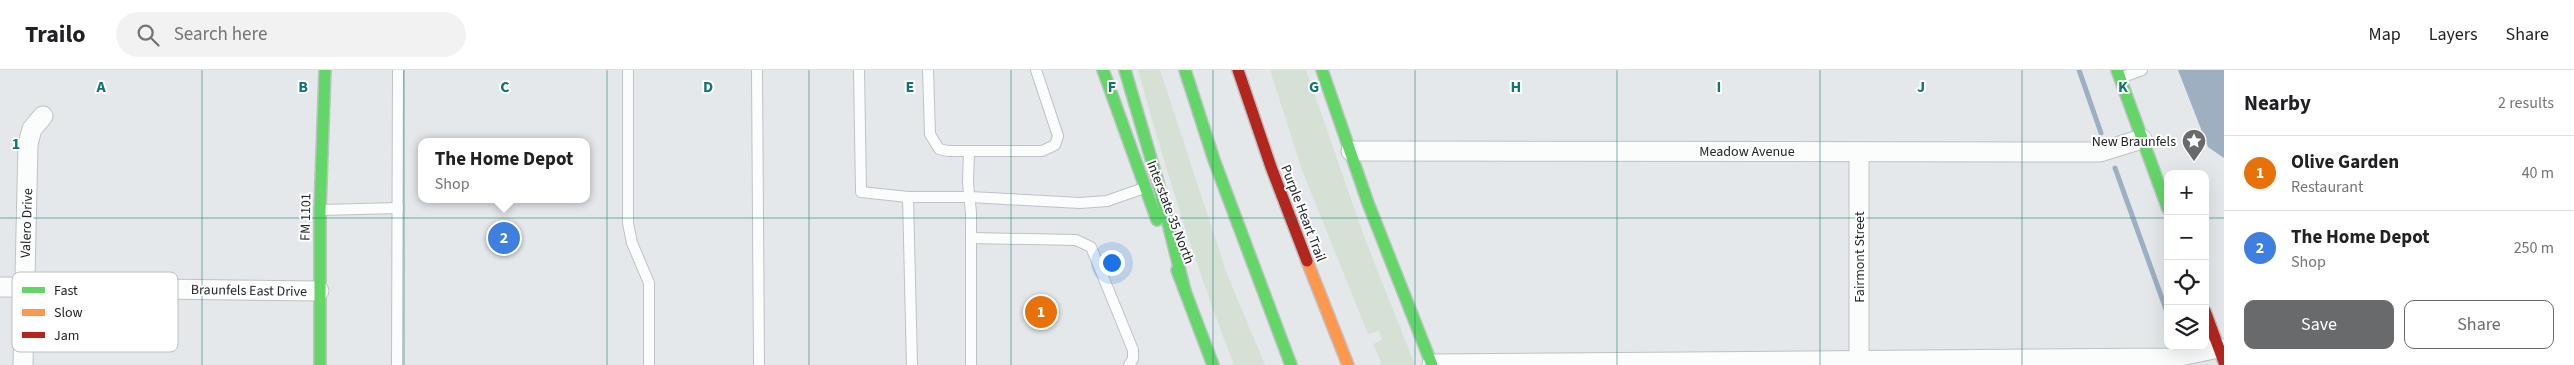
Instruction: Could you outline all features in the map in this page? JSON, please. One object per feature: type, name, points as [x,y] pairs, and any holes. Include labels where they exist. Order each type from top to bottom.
[{"type":"main road","name":"FM 1101","points":[[320,365],[320,210],[325,70]]},
{"type":"main road","name":"Interstate 35 North","points":[[1103,70],[1145,187],[1213,365]]},
{"type":"main road","points":[[1125,70],[1157,179],[1185,291]]},
{"type":"main road","points":[[1185,70],[1214,160],[1291,365]]},
{"type":"main road","name":"Purple Heart Trail","points":[[1238,70],[1271,167],[1348,365]]},
{"type":"main road","points":[[1322,70],[1368,203],[1432,364]]},
{"type":"main road","points":[[2119,74],[2164,198]]},
{"type":"main road","points":[[2209,321],[2222,355]]},
{"type":"street","name":"Valero Drive","points":[[24,272],[28,144],[32,129],[43,116]]},
{"type":"street","name":"Meadow Avenue","points":[[1351,151],[1368,149],[2100,152],[2142,139]]},
{"type":"street","name":"Fairmont Street","points":[[1858,362],[1859,152]]},
{"type":"street","name":"Braunfels East Drive","points":[[178,289],[319,291]]},
{"type":"street","name":"Valero Drive","points":[[23,352],[23,365]]},
{"type":"street","points":[[1432,364],[1858,362],[2170,358],[2222,355]]},
{"type":"lane","points":[[397,365],[398,70]]},
{"type":"lane","points":[[628,70],[628,223],[632,243],[649,283],[649,365]]},
{"type":"lane","points":[[757,70],[759,365]]},
{"type":"lane","points":[[859,70],[861,192],[908,197],[970,197],[1092,203],[1121,198],[1145,187]]},
{"type":"lane","points":[[928,70],[930,134],[933,142],[943,151],[1042,152],[1055,145],[1057,132],[1036,70]]},
{"type":"lane","points":[[2119,74],[2142,70]]},
{"type":"lane","points":[[969,152],[972,238],[972,365]]},
{"type":"lane","points":[[908,197],[912,365]]},
{"type":"lane","points":[[320,210],[398,208]]},
{"type":"lane","points":[[972,238],[1076,240],[1091,247],[1133,350],[1133,359],[1129,365]]},
{"type":"shaded area","points":[[1138,70],[1160,70],[1227,274],[1265,365],[1234,365],[1182,219]]},
{"type":"shaded area","points":[[1270,70],[1306,70],[1365,239],[1415,365],[1382,365],[1373,344],[1382,340],[1379,331],[1368,334],[1302,170]]},
{"type":"water","points":[[2178,70],[2224,70],[2224,158],[2208,147]]},
{"type":"waterway","points":[[2079,70],[2101,133]]},
{"type":"waterway","points":[[2115,168],[2164,305]]},
{"type":"traffic: fast","points":[[320,365],[320,210],[325,70]]},
{"type":"traffic: fast","points":[[1103,70],[1157,220]]},
{"type":"traffic: fast","points":[[1125,70],[1157,179],[1185,291]]},
{"type":"traffic: fast","points":[[1185,70],[1214,160],[1291,365]]},
{"type":"traffic: fast","points":[[1322,70],[1368,203],[1432,365]]},
{"type":"traffic: fast","points":[[2117,70],[2164,198]]},
{"type":"traffic: fast","points":[[1177,270],[1213,365]]},
{"type":"traffic: slow","points":[[1307,261],[1348,365]]},
{"type":"traffic: jam","points":[[1238,70],[1271,167],[1307,261]]},
{"type":"traffic: jam","points":[[2209,322],[2224,362]]},
{"type":"place","name":"New Braunfels","points":[[2194,162]]},
{"type":"place","name":"The Home Depot","points":[[504,238]]},
{"type":"place","name":"Olive Garden","points":[[1041,312]]}]
